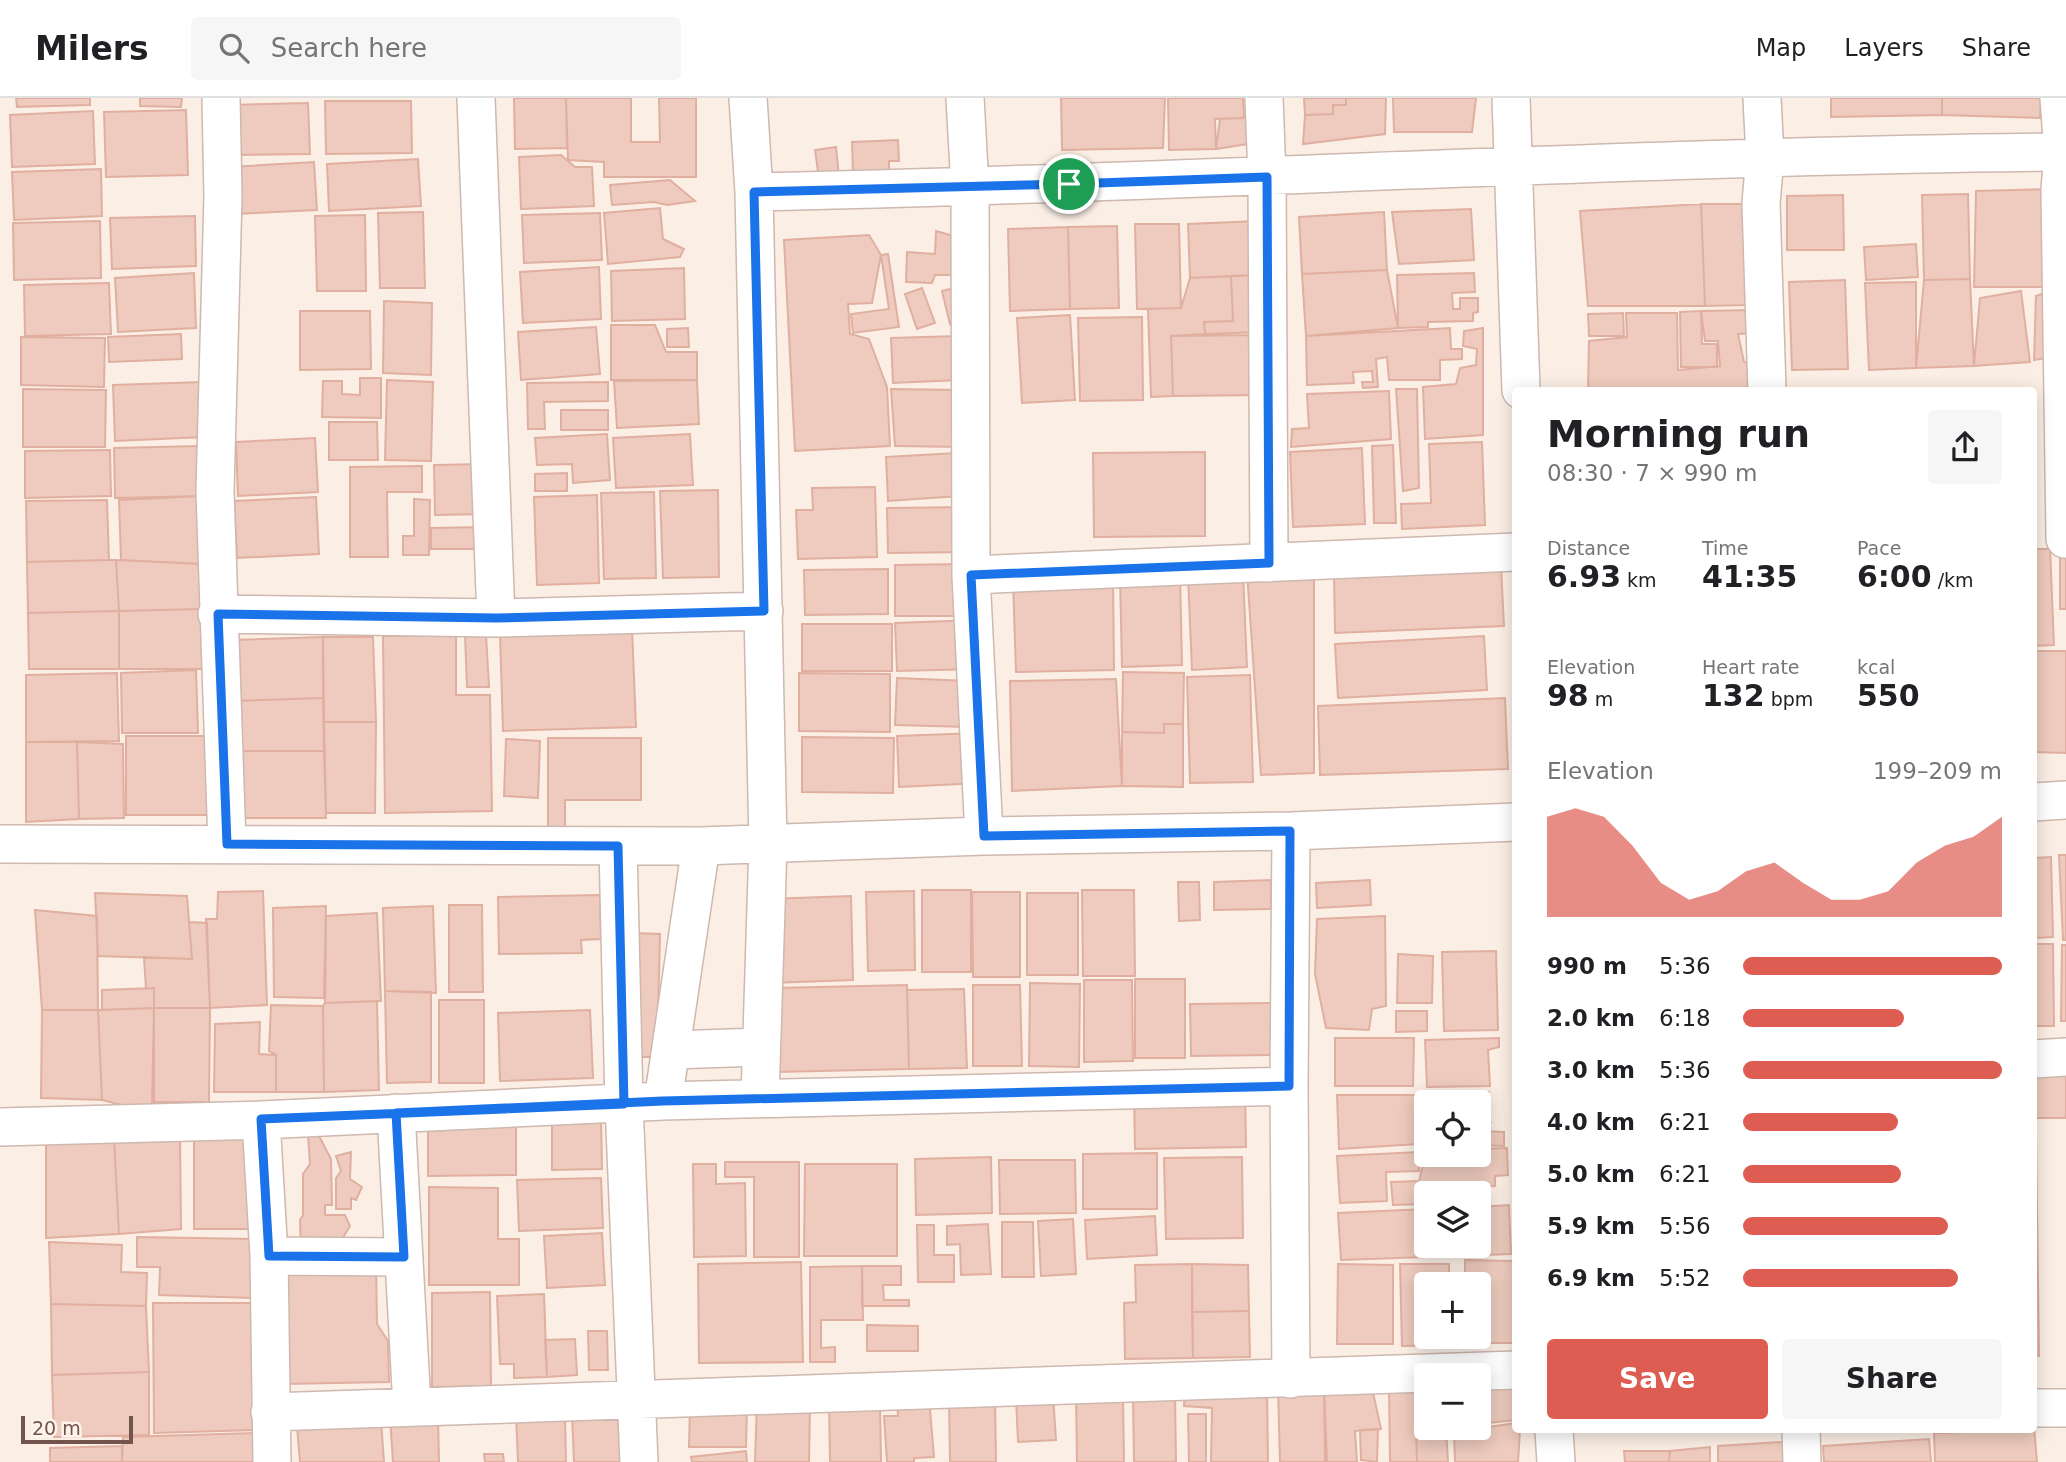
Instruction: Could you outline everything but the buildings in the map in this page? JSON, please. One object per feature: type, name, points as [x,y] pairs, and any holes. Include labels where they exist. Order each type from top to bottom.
[{"type":"street","points":[[221,98],[223,197],[215,491],[227,844]]},
{"type":"street","points":[[476,98],[496,618]]},
{"type":"street","points":[[748,98],[754,192],[768,844],[760,1098]]},
{"type":"street","points":[[965,98],[970,188],[971,575],[984,836]]},
{"type":"street","points":[[1264,98],[1267,177],[1269,563]]},
{"type":"street","points":[[1511,98],[1521,387]]},
{"type":"street","points":[[1762,98],[1765,157],[1761,203],[1767,387]]},
{"type":"street","points":[[2055,539],[2060,190],[2064,152],[2059,98]]},
{"type":"street","points":[[754,192],[970,188],[1765,157],[2064,152]]},
{"type":"street","points":[[971,575],[1512,552]]},
{"type":"street","points":[[218,614],[496,618],[764,611]]},
{"type":"street","points":[[2037,802],[2066,800]]},
{"type":"street","points":[[0,844],[701,846],[984,836],[1290,831],[1512,822]]},
{"type":"street","points":[[1290,831],[1291,1378]]},
{"type":"street","points":[[618,846],[624,1104],[639,1462]]},
{"type":"street","points":[[663,1101],[701,846]]},
{"type":"street","points":[[671,1050],[761,1047]]},
{"type":"street","points":[[2037,1059],[2066,1057]]},
{"type":"street","points":[[0,1126],[261,1119],[663,1101],[1289,1086]]},
{"type":"street","points":[[396,1113],[412,1407]]},
{"type":"street","points":[[261,1119],[269,1256],[272,1462]]},
{"type":"street","points":[[269,1256],[404,1257]]},
{"type":"street","points":[[270,1412],[1512,1370]]},
{"type":"street","points":[[2037,1408],[2066,1408]]},
{"type":"street","points":[[1554,1433],[1556,1462]]},
{"type":"street","points":[[1801,1433],[1802,1462]]},
{"type":"route","points":[[1069,184],[754,192],[764,611],[496,618],[218,614],[227,844],[618,846],[624,1104],[472,1110],[396,1113],[261,1119],[269,1256],[404,1257],[396,1113],[624,1104],[663,1101],[1289,1086],[1290,831],[984,836],[971,575],[1269,563],[1267,177],[1069,184]]}]
